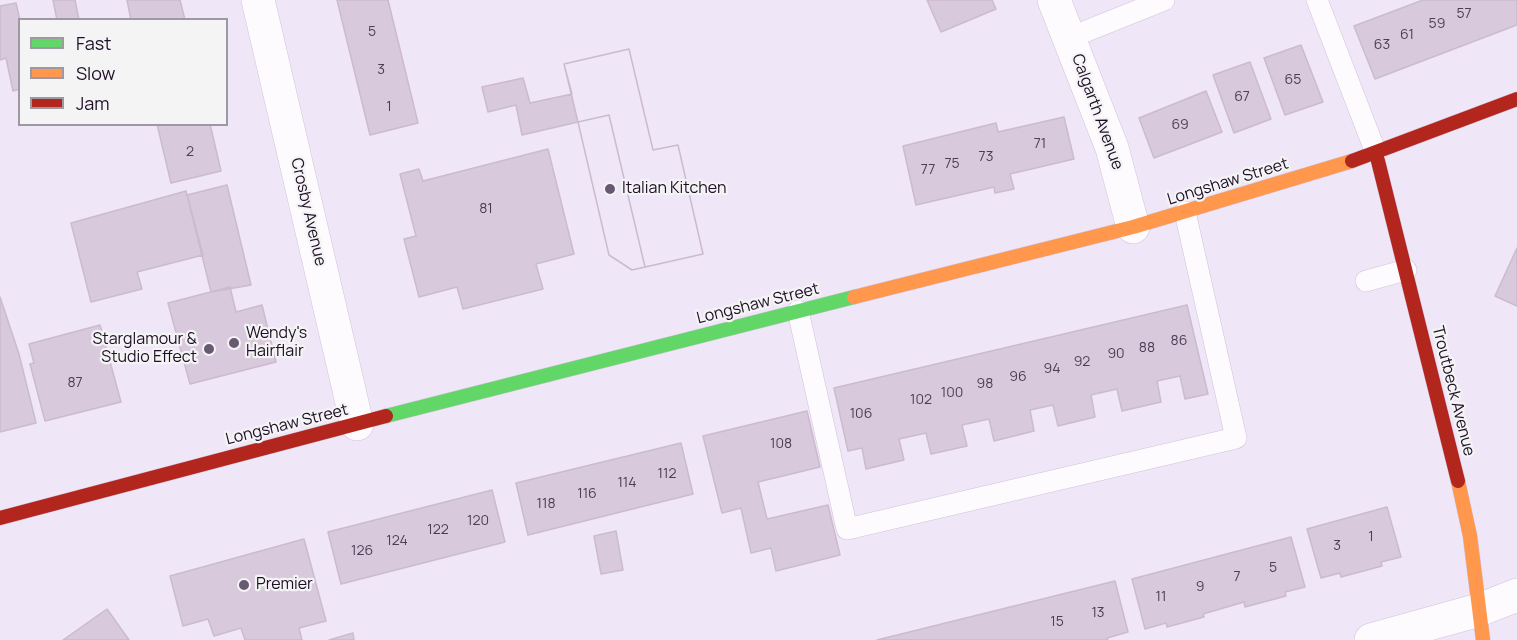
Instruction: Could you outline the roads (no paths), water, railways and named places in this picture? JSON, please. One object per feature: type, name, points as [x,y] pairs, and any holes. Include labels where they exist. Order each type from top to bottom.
[{"type":"street","name":"Crosby Avenue","points":[[258,0],[357,424]]},
{"type":"street","name":"Calgarth Avenue","points":[[1054,0],[1112,148],[1133,227]]},
{"type":"street","name":"Longshaw Street","points":[[0,518],[357,424],[1133,227],[1376,153],[1517,99]]},
{"type":"street","name":"Troutbeck Avenue","points":[[1376,153],[1462,502],[1481,625]]},
{"type":"street","points":[[1371,640],[1481,625],[1517,595]]},
{"type":"lane","points":[[1070,39],[1164,0]]},
{"type":"lane","points":[[1317,0],[1376,153]]},
{"type":"lane","points":[[798,311],[847,529],[1236,438],[1185,212]]},
{"type":"lane","points":[[1366,281],[1406,270]]},
{"type":"place","name":"Italian Kitchen","points":[[610,189]]},
{"type":"place","name":"Wendy's Hairflair","points":[[234,343]]},
{"type":"place","name":"Starglamour & Studio Effect","points":[[209,349]]},
{"type":"place","name":"Premier","points":[[244,585]]}]
